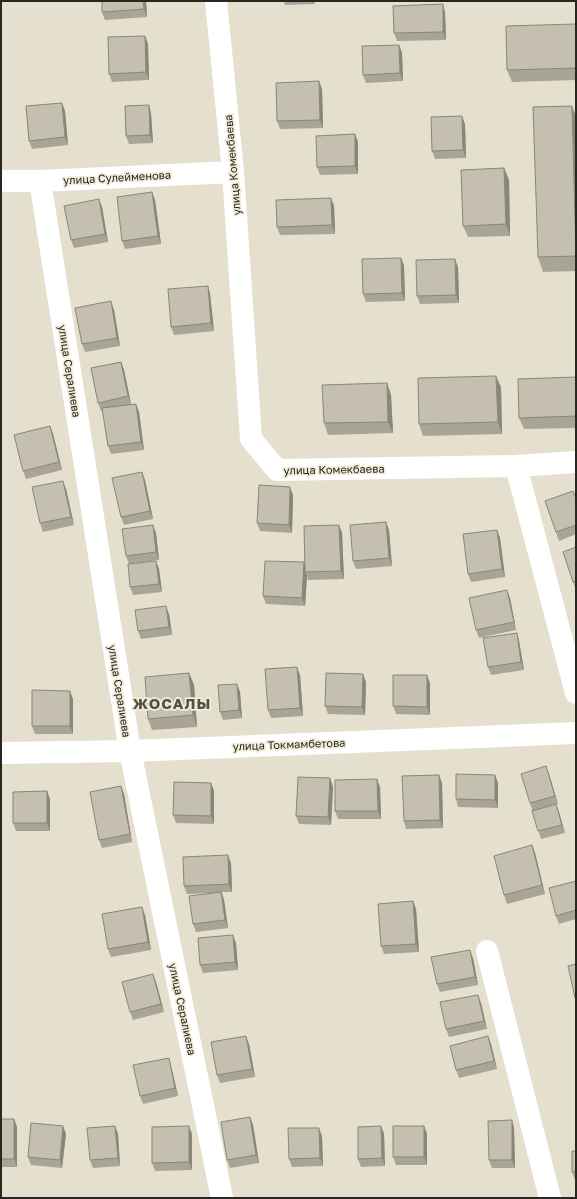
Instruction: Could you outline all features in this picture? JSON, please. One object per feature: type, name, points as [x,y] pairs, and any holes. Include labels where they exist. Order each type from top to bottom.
[{"type":"street","name":"улица Комекбаева","points":[[216,1],[233,172],[251,440],[277,470],[516,466]]},
{"type":"street","name":"улица Сулейменова","points":[[1,181],[40,181],[233,172]]},
{"type":"street","name":"улица Сералиева","points":[[40,181],[130,751],[222,1198]]},
{"type":"street","points":[[576,462],[516,466],[576,693]]},
{"type":"street","name":"улица Токмамбетова","points":[[1,753],[130,751],[576,733]]},
{"type":"street","points":[[487,951],[550,1198]]},
{"type":"building","points":[[102,1],[143,1],[144,9],[102,12]]},
{"type":"building","points":[[443,4],[443,32],[394,33],[393,6]]},
{"type":"building","points":[[576,24],[576,68],[507,70],[506,26]]},
{"type":"building","points":[[145,36],[146,72],[109,74],[108,37]]},
{"type":"building","points":[[399,45],[400,73],[363,75],[362,46]]},
{"type":"building","points":[[319,81],[320,120],[277,121],[276,83]]},
{"type":"building","points":[[62,103],[65,137],[29,141],[26,106]]},
{"type":"building","points":[[149,105],[150,135],[126,136],[125,106]]},
{"type":"building","points":[[572,106],[576,256],[538,257],[533,107]]},
{"type":"building","points":[[462,116],[463,150],[432,151],[431,117]]},
{"type":"building","points":[[355,134],[355,166],[317,167],[316,136]]},
{"type":"building","points":[[504,168],[506,224],[463,226],[461,170]]},
{"type":"building","points":[[152,192],[158,236],[122,241],[117,197]]},
{"type":"building","points":[[331,198],[332,225],[277,227],[276,200]]},
{"type":"building","points":[[99,199],[105,234],[71,240],[64,206]]},
{"type":"building","points":[[401,258],[402,293],[363,294],[362,259]]},
{"type":"building","points":[[455,259],[456,295],[417,296],[416,260]]},
{"type":"building","points":[[208,286],[211,323],[171,327],[168,289]]},
{"type":"building","points":[[111,301],[117,338],[82,344],[75,308]]},
{"type":"building","points":[[121,362],[128,396],[98,403],[91,368]]},
{"type":"building","points":[[496,376],[498,422],[419,424],[418,378]]},
{"type":"building","points":[[576,377],[576,416],[519,418],[518,379]]},
{"type":"building","points":[[387,383],[388,422],[324,423],[322,385]]},
{"type":"building","points":[[136,404],[141,442],[108,446],[102,408]]},
{"type":"building","points":[[50,426],[59,462],[23,471],[14,435]]},
{"type":"building","points":[[142,472],[150,511],[121,517],[112,478]]},
{"type":"building","points":[[63,481],[71,517],[40,523],[32,487]]},
{"type":"building","points":[[259,485],[290,487],[289,525],[257,523]]},
{"type":"building","points":[[573,491],[576,499],[576,525],[556,532],[545,501]]},
{"type":"building","points":[[386,522],[389,558],[353,561],[350,525]]},
{"type":"building","points":[[153,525],[156,552],[126,556],[122,529]]},
{"type":"building","points":[[339,525],[341,571],[305,572],[304,526]]},
{"type":"building","points":[[497,530],[502,569],[468,574],[463,534]]},
{"type":"building","points":[[576,547],[576,581],[573,582],[563,552]]},
{"type":"building","points":[[156,561],[159,584],[130,587],[128,564]]},
{"type":"building","points":[[265,561],[304,562],[302,598],[263,596]]},
{"type":"building","points":[[507,590],[514,622],[476,630],[469,598]]},
{"type":"building","points":[[166,606],[169,627],[138,631],[135,610]]},
{"type":"building","points":[[517,633],[521,662],[488,667],[483,638]]},
{"type":"building","points":[[297,667],[300,708],[268,710],[265,669]]},
{"type":"building","points":[[189,673],[193,715],[148,719],[145,677]]},
{"type":"building","points":[[326,673],[363,674],[362,707],[325,706]]},
{"type":"building","points":[[393,675],[427,675],[427,707],[393,706]]},
{"type":"building","points":[[237,684],[239,710],[220,712],[218,685]]},
{"type":"building","points":[[32,690],[70,691],[70,726],[32,726]]},
{"type":"building","points":[[546,766],[555,796],[530,803],[521,774]]},
{"type":"building","points":[[456,774],[495,775],[495,800],[456,799]]},
{"type":"building","points":[[439,775],[440,820],[404,821],[402,776]]},
{"type":"building","points":[[298,777],[330,778],[328,817],[296,816]]},
{"type":"building","points":[[377,779],[378,811],[335,811],[335,780]]},
{"type":"building","points":[[174,782],[211,783],[211,816],[173,815]]},
{"type":"building","points":[[121,786],[130,834],[99,840],[90,792]]},
{"type":"building","points":[[47,791],[47,823],[13,823],[13,792]]},
{"type":"building","points":[[556,804],[562,825],[538,831],[532,811]]},
{"type":"building","points":[[532,845],[542,885],[504,895],[494,856]]},
{"type":"building","points":[[228,855],[229,884],[184,886],[183,857]]},
{"type":"building","points":[[576,881],[576,910],[556,916],[549,888]]},
{"type":"building","points":[[221,892],[225,920],[193,924],[189,896]]},
{"type":"building","points":[[413,901],[416,944],[381,946],[378,904]]},
{"type":"building","points":[[142,907],[148,942],[108,949],[102,914]]},
{"type":"building","points":[[233,935],[235,962],[200,965],[198,938]]},
{"type":"building","points":[[470,950],[475,977],[437,984],[431,957]]},
{"type":"building","points":[[576,964],[576,997],[575,998],[568,966]]},
{"type":"building","points":[[153,974],[161,1004],[130,1012],[122,982]]},
{"type":"building","points":[[478,995],[484,1021],[446,1029],[440,1002]]},
{"type":"building","points":[[246,1036],[252,1069],[217,1075],[211,1042]]},
{"type":"building","points":[[488,1036],[494,1061],[456,1070],[450,1046]]},
{"type":"building","points":[[169,1058],[175,1088],[140,1096],[133,1065]]},
{"type":"building","points":[[250,1117],[256,1155],[227,1160],[221,1122]]},
{"type":"building","points":[[1,1119],[14,1119],[14,1159],[1,1159]]},
{"type":"building","points":[[512,1120],[512,1160],[489,1160],[488,1121]]},
{"type":"building","points":[[31,1123],[63,1126],[60,1160],[28,1157]]},
{"type":"building","points":[[115,1126],[118,1158],[90,1160],[87,1128]]},
{"type":"building","points":[[189,1126],[189,1162],[152,1163],[152,1127]]},
{"type":"building","points":[[381,1126],[382,1158],[358,1159],[358,1127]]},
{"type":"building","points":[[393,1126],[424,1126],[424,1157],[393,1157]]},
{"type":"building","points":[[288,1128],[319,1128],[320,1158],[289,1159]]},
{"type":"building","points":[[572,1151],[576,1151],[576,1172],[572,1172]]},
{"type":"district","name":"ЖОСАЛЫ","points":[[172,703]]}]
